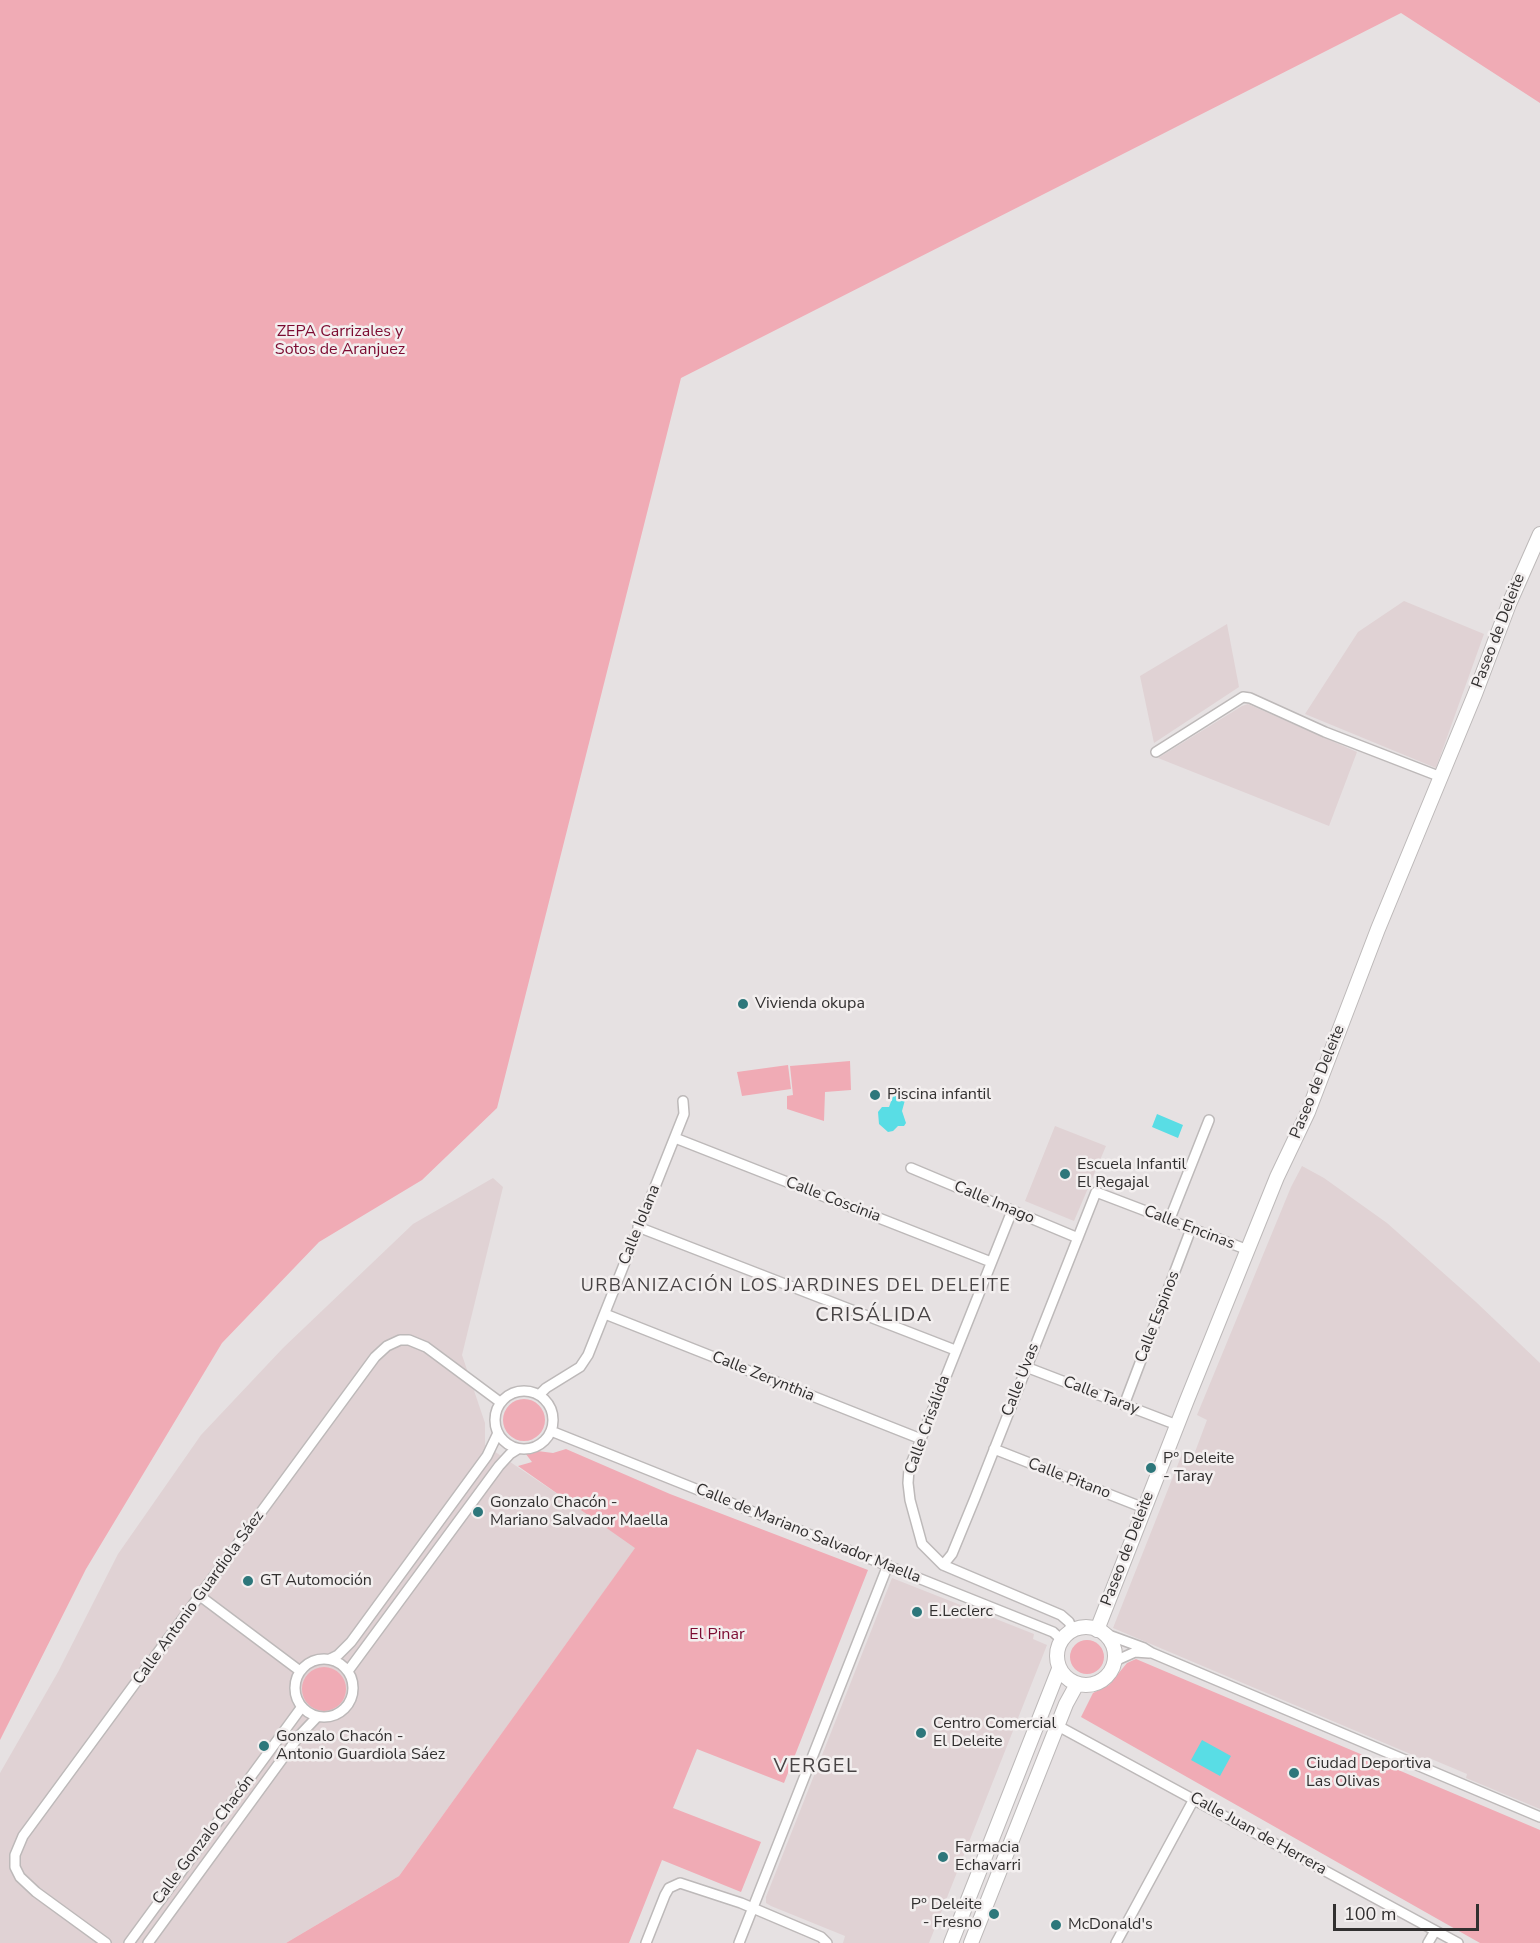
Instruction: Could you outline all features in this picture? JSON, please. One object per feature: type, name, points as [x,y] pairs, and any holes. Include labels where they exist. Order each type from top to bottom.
[{"type":"main road","name":"Paseo de Deleite","points":[[1100,1631],[1144,1508],[1177,1425],[1277,1177],[1308,1112],[1378,929],[1509,604],[1540,534]]},
{"type":"main road","points":[[955,1942],[1059,1669],[1057,1655],[1068,1635],[1088,1627],[1100,1631],[1113,1644],[1115,1661],[1105,1678],[1087,1685],[1077,1684],[1068,1679],[1059,1669]]},
{"type":"main road","points":[[971,1943],[1066,1704],[1077,1684]]},
{"type":"street","points":[[1156,752],[1243,697],[1441,777]]},
{"type":"street","name":"Calle Iolana","points":[[539,1395],[546,1388],[580,1367],[588,1355],[684,1114],[683,1101]]},
{"type":"street","points":[[1169,1221],[1209,1120]]},
{"type":"street","name":"Calle Coscinia","points":[[675,1138],[991,1262]]},
{"type":"street","name":"Calle Imago","points":[[911,1168],[1078,1238]]},
{"type":"street","name":"Calle Encinas","points":[[1096,1192],[1248,1250]]},
{"type":"street","name":"Calle Uvas","points":[[943,1565],[952,1554],[1096,1192]]},
{"type":"street","name":"Calle Crisálida","points":[[1012,1211],[909,1469],[910,1500],[922,1544],[943,1565],[1061,1615],[1069,1622],[1068,1635]]},
{"type":"street","points":[[638,1227],[955,1350]]},
{"type":"street","name":"Calle Espinos","points":[[1124,1405],[1191,1229]]},
{"type":"street","name":"Calle Zerynthia","points":[[605,1314],[921,1439]]},
{"type":"street","name":"Calle Antonio Guardiola Sáez","points":[[106,1943],[27,1885],[20,1877],[15,1866],[15,1856],[23,1836],[375,1357],[387,1346],[400,1340],[409,1340],[426,1347],[500,1402]]},
{"type":"street","name":"Calle Taray","points":[[1026,1367],[1177,1425]]},
{"type":"street","points":[[348,1671],[499,1466],[518,1449],[534,1448],[541,1444],[551,1431],[553,1423],[550,1407],[539,1395],[523,1390],[506,1396],[500,1402],[495,1418],[498,1433],[503,1440],[518,1449]]},
{"type":"street","name":"Calle de Mariano Salvador Maella","points":[[551,1431],[1053,1632],[1068,1635]]},
{"type":"street","points":[[330,1659],[343,1665],[348,1671],[354,1688],[352,1698],[348,1706],[333,1717],[317,1718],[301,1708],[294,1693],[294,1685],[300,1671],[313,1661],[330,1659],[339,1655],[351,1642],[487,1456],[498,1433]]},
{"type":"street","name":"Calle Pitano","points":[[994,1449],[1144,1508]]},
{"type":"street","points":[[739,1943],[888,1565]]},
{"type":"street","points":[[200,1596],[300,1671]]},
{"type":"street","points":[[1100,1631],[1540,1818]]},
{"type":"street","points":[[1115,1661],[1135,1652],[1152,1653]]},
{"type":"street","name":"Calle Gonzalo Chacón","points":[[129,1943],[301,1708]]},
{"type":"street","name":"Calle Gonzalo Chacón","points":[[148,1943],[299,1736],[317,1718]]},
{"type":"street","name":"Calle Juan de Herrera","points":[[1058,1726],[1458,1943]]},
{"type":"street","points":[[1116,1943],[1194,1799]]},
{"type":"street","points":[[646,1943],[665,1895],[675,1884],[686,1883],[821,1937],[827,1943]]},
{"type":"street","points":[[1428,1943],[1435,1930]]},
{"type":"shaded area","points":[[1404,601],[1484,634],[1436,768],[1305,714],[1358,632]]},
{"type":"shaded area","points":[[1227,624],[1239,687],[1154,743],[1140,676]]},
{"type":"shaded area","points":[[1248,704],[1357,752],[1329,826],[1158,758]]},
{"type":"shaded area","name":"Escuela Infantil El Regajal","points":[[1055,1126],[1106,1146],[1074,1221],[1025,1201]]},
{"type":"shaded area","points":[[1302,1166],[1324,1178],[1387,1223],[1540,1363],[1540,1809],[1466,1778],[1467,1774],[1429,1758],[1427,1761],[1113,1628],[1182,1454],[1191,1457],[1195,1452],[1207,1420],[1197,1415],[1291,1187]]},
{"type":"shaded area","points":[[493,1178],[503,1187],[462,1355],[485,1423],[485,1445],[636,1547],[399,1876],[286,1943],[0,1943],[0,1773],[58,1672],[118,1554],[201,1435],[283,1348],[413,1224]]},
{"type":"shaded area","name":"Centro Comercial El Deleite","points":[[892,1578],[1034,1634],[1033,1639],[1047,1645],[929,1943],[843,1943],[845,1936],[771,1906],[766,1903],[766,1897]]},
{"type":"green space","name":"ZEPA Carrizales y Sotos de Aranjuez","points":[[0,0],[1540,0],[1540,103],[1401,13],[681,378],[497,1108],[422,1180],[319,1242],[222,1343],[86,1569],[0,1740]]},
{"type":"green space","points":[[850,1061],[851,1090],[825,1092],[824,1121],[787,1109],[787,1096],[793,1095],[790,1066]]},
{"type":"green space","points":[[788,1065],[791,1089],[742,1096],[737,1072]]},
{"type":"green space","points":[[524,1399],[532,1400],[539,1405],[544,1412],[544,1428],[539,1435],[532,1440],[524,1441],[516,1440],[509,1435],[504,1428],[503,1420],[504,1412],[509,1405],[516,1400]]},
{"type":"green space","name":"El Pinar","points":[[522,1449],[553,1453],[566,1449],[670,1494],[868,1570],[784,1783],[697,1749],[673,1808],[761,1842],[741,1892],[662,1860],[629,1943],[286,1943],[399,1876],[635,1548],[518,1466],[532,1462]]},
{"type":"green space","points":[[1087,1640],[1099,1645],[1104,1657],[1099,1669],[1087,1674],[1075,1669],[1070,1657],[1075,1645]]},
{"type":"green space","name":"Ciudad Deportiva Las Olivas","points":[[1136,1659],[1540,1830],[1540,1943],[1480,1943],[1081,1717],[1093,1693],[1109,1685],[1127,1663]]},
{"type":"green space","points":[[324,1667],[339,1674],[346,1689],[339,1704],[324,1711],[309,1704],[302,1689],[309,1674]]},
{"type":"water","points":[[899,1094],[905,1100],[902,1111],[906,1123],[888,1132],[879,1124],[878,1112],[882,1107],[889,1107],[893,1096]]},
{"type":"water","points":[[1157,1114],[1183,1125],[1178,1138],[1152,1127]]},
{"type":"water","points":[[1202,1740],[1231,1756],[1220,1776],[1191,1760]]},
{"type":"place","name":"Vivienda okupa","points":[[743,1004]]},
{"type":"place","name":"Piscina infantil","points":[[875,1095]]},
{"type":"place","name":"Escuela Infantil El Regajal","points":[[1065,1174]]},
{"type":"place","name":"Pº Deleite - Taray","points":[[1151,1468]]},
{"type":"place","name":"Gonzalo Chacón - Mariano Salvador Maella","points":[[478,1512]]},
{"type":"place","name":"GT Automoción","points":[[248,1581]]},
{"type":"place","name":"E.Leclerc","points":[[917,1612]]},
{"type":"place","name":"Centro Comercial El Deleite","points":[[921,1733]]},
{"type":"place","name":"Gonzalo Chacón - Antonio Guardiola Sáez","points":[[264,1746]]},
{"type":"place","name":"Ciudad Deportiva Las Olivas","points":[[1294,1773]]},
{"type":"place","name":"Farmacia Echavarri","points":[[943,1857]]},
{"type":"place","name":"Pº Deleite - Fresno","points":[[994,1914]]},
{"type":"place","name":"McDonald's","points":[[1056,1925]]},
{"type":"district","name":"URBANIZACIÓN LOS JARDINES DEL DELEITE","points":[[796,1287]]},
{"type":"district","name":"CRISÁLIDA","points":[[874,1316]]},
{"type":"district","name":"VERGEL","points":[[816,1767]]}]
